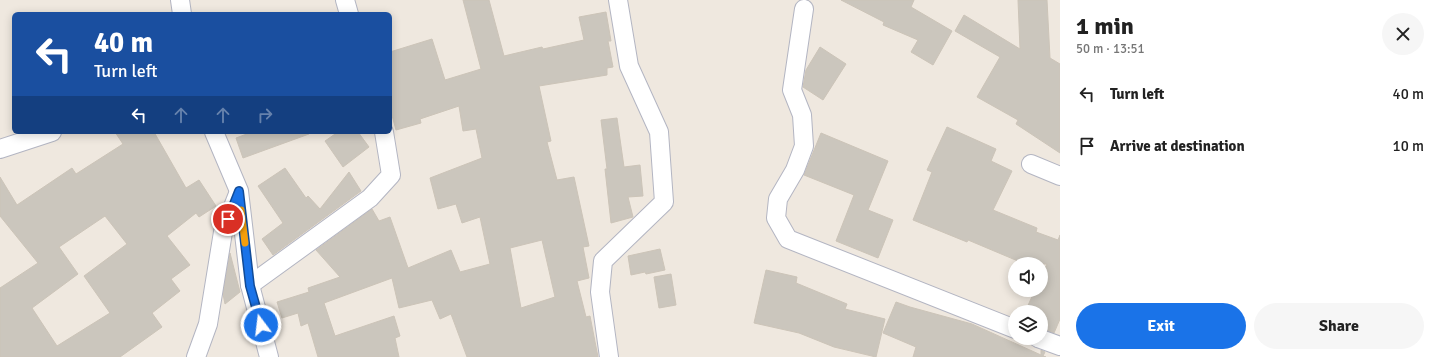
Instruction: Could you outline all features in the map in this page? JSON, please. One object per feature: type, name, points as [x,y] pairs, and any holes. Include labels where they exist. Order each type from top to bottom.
[{"type":"street","points":[[180,0],[182,12]]},
{"type":"street","points":[[345,0],[348,12]]},
{"type":"street","points":[[609,357],[600,292],[603,261],[664,202],[658,132],[629,66],[618,0]]},
{"type":"street","points":[[804,9],[792,90],[802,115],[804,146],[795,170],[778,199],[776,218],[788,239],[1008,327]]},
{"type":"street","points":[[0,148],[46,134]]},
{"type":"street","points":[[215,134],[239,191],[250,286],[269,357]]},
{"type":"street","points":[[250,286],[370,198],[391,175],[384,134]]},
{"type":"street","points":[[1030,164],[1060,176]]},
{"type":"street","points":[[196,357],[208,324],[223,232],[239,191]]},
{"type":"street","points":[[1048,342],[1060,346]]},
{"type":"building","points":[[463,0],[489,0],[504,56],[542,47],[543,49],[584,40],[579,17],[606,12],[611,41],[608,41],[613,67],[607,68],[607,75],[539,86],[551,141],[547,142],[557,180],[574,177],[589,246],[583,247],[589,278],[577,281],[586,317],[590,316],[598,357],[467,357],[451,314],[440,319],[432,300],[399,308],[392,278],[324,303],[335,336],[394,316],[400,336],[395,338],[399,357],[318,357],[308,323],[301,326],[298,313],[282,318],[277,302],[309,292],[308,288],[340,277],[316,250],[372,209],[379,221],[390,217],[408,268],[451,250],[460,272],[490,264],[480,217],[462,223],[456,204],[438,209],[430,178],[482,158],[476,129],[463,131],[459,106],[420,119],[421,123],[396,130],[392,115],[392,51],[432,39],[445,80],[481,69]],"holes":[[[542,240],[555,297],[521,308],[510,248]]]},
{"type":"building","points":[[841,0],[914,0],[911,7],[952,31],[933,65],[911,52],[918,40],[883,25],[884,22]]},
{"type":"building","points":[[1018,0],[1047,0],[1050,58],[1060,64],[1060,153],[1016,124],[1018,120],[977,97],[1000,57],[955,31],[964,15],[1020,49]]},
{"type":"building","points":[[820,47],[846,64],[823,100],[803,87],[806,70]]},
{"type":"building","points":[[617,118],[624,167],[640,165],[643,196],[628,197],[633,217],[611,223],[605,169],[607,169],[601,120]]},
{"type":"building","points":[[947,127],[996,149],[991,161],[1012,171],[993,210],[1037,228],[1036,232],[1058,240],[1060,235],[1060,319],[1054,333],[1048,331],[1048,305],[1028,305],[1032,297],[1048,297],[1048,257],[1008,257],[968,240],[967,242],[913,220],[932,172],[927,170]]},
{"type":"building","points":[[821,133],[888,161],[868,210],[893,220],[878,258],[836,241],[854,195],[804,175]]},
{"type":"building","points":[[116,134],[155,134],[186,188],[199,180],[216,206],[199,217],[196,213],[167,236],[190,265],[171,279],[180,291],[152,313],[162,327],[120,357],[0,357],[0,288],[38,263],[0,216],[0,177],[17,205],[72,168],[76,174],[123,144]],"holes":[[[105,216],[127,244],[84,276],[110,313],[57,346],[32,308],[78,274],[59,247]]]},
{"type":"building","points":[[247,134],[309,134],[243,158],[236,138]]},
{"type":"building","points":[[335,134],[359,134],[369,147],[343,167],[325,141]]},
{"type":"building","points":[[285,168],[306,198],[308,196],[320,209],[349,172],[361,191],[273,255],[262,239],[283,223],[258,186]]},
{"type":"building","points":[[660,249],[665,270],[631,275],[628,256]]},
{"type":"building","points":[[230,253],[240,292],[225,304],[223,294]]},
{"type":"building","points":[[766,270],[797,277],[796,283],[847,304],[845,309],[885,319],[876,357],[834,347],[799,333],[754,323]]},
{"type":"building","points":[[671,274],[676,305],[659,308],[654,277]]},
{"type":"building","points":[[896,302],[972,324],[1008,340],[1008,345],[1019,345],[1041,355],[1041,350],[1045,352],[1043,356],[1046,357],[913,357],[916,347],[883,333]]},
{"type":"slow traffic","points":[[241,210],[245,243]]},
{"type":"route","points":[[228,219],[239,191],[250,286],[261,325]]}]
